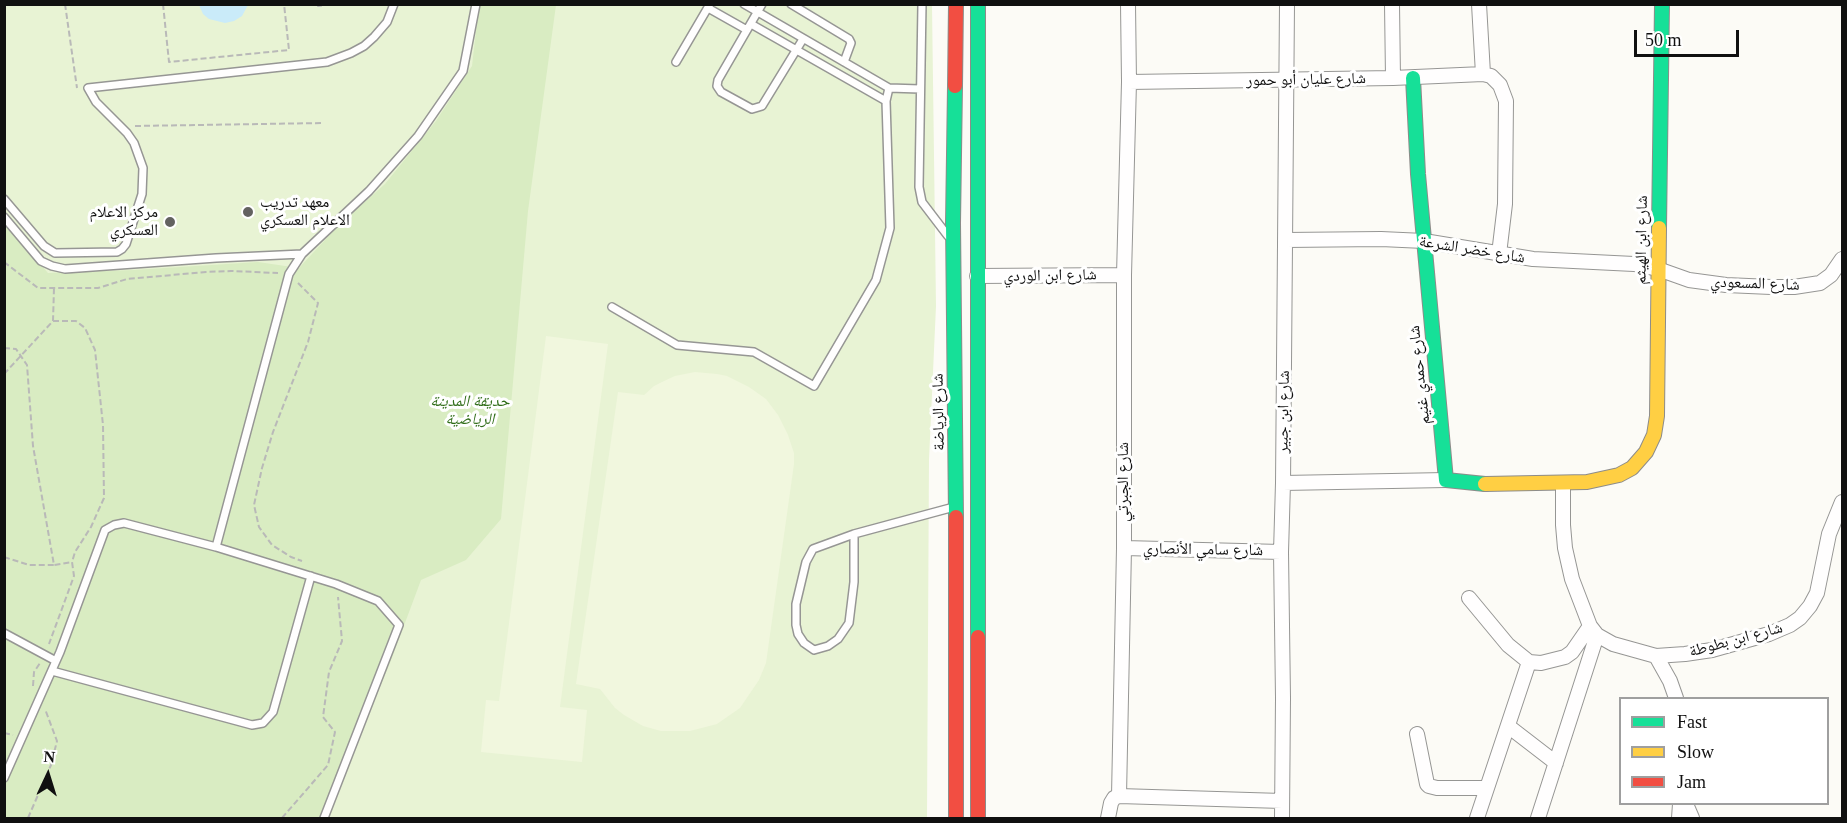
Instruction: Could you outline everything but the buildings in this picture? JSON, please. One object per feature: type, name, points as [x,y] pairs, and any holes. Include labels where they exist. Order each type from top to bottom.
[{"type":"main road","name":"شارع الرياضة","points":[[956,4],[953,243],[956,819]]},
{"type":"main road","points":[[978,4],[978,819]]},
{"type":"main road","name":"شارع ابن الهيثم","points":[[1563,484],[1602,480],[1632,468],[1646,452],[1654,435],[1657,416],[1662,4]]},
{"type":"main road","name":"شارع حمدي غنيم","points":[[1413,78],[1418,174],[1446,480]]},
{"type":"main road","points":[[1446,480],[1474,484],[1563,484]]},
{"type":"main road","points":[[956,694],[978,694]]},
{"type":"street","name":"شارع الجبرتي","points":[[1119,796],[1124,549],[1124,275],[1129,82],[1128,4]]},
{"type":"street","name":"شارع ابن جبير","points":[[1282,819],[1281,552],[1287,4]]},
{"type":"street","points":[[1392,4],[1393,78]]},
{"type":"street","points":[[1479,4],[1483,74],[1491,76],[1500,85],[1506,101],[1505,204],[1499,254]]},
{"type":"street","name":"شارع عليان أبو حمور","points":[[1129,82],[1413,78],[1483,74]]},
{"type":"street","name":"شارع خضر الشرعة","points":[[1286,240],[1381,238],[1424,241],[1533,259],[1618,263],[1658,269]]},
{"type":"street","name":"شارع المسعودي","points":[[1658,269],[1689,280],[1726,285],[1794,287],[1820,283],[1831,275],[1842,259]]},
{"type":"street","name":"شارع ابن الوردي","points":[[977,276],[1124,275]]},
{"type":"street","points":[[1283,483],[1446,480]]},
{"type":"street","points":[[1538,819],[1594,631],[1572,579],[1565,548],[1563,484]]},
{"type":"street","name":"شارع ابن بطوطة","points":[[1594,631],[1613,644],[1656,656],[1712,650],[1769,634],[1790,625],[1800,618],[1817,593],[1829,534],[1842,502]]},
{"type":"street","name":"شارع سامي الأنصاري","points":[[1124,549],[1281,552]]},
{"type":"street","points":[[1468,598],[1508,645],[1529,663],[1541,663],[1565,657],[1594,631]]},
{"type":"street","points":[[1656,656],[1670,681],[1675,697]]},
{"type":"street","points":[[1477,819],[1529,663]]},
{"type":"street","points":[[1508,726],[1556,763]]},
{"type":"street","points":[[1418,734],[1429,786],[1487,788]]},
{"type":"street","points":[[1108,819],[1111,803],[1119,796],[1282,801]]},
{"type":"street","points":[[1686,805],[1692,819]]},
{"type":"lane","points":[[4,199],[44,246],[55,253],[117,252],[126,244],[142,194],[144,181],[140,155],[134,143],[96,102],[88,88],[327,62],[364,46],[387,22],[394,4]]},
{"type":"lane","points":[[216,547],[289,274],[302,254],[369,191],[418,136],[463,70],[476,4]]},
{"type":"lane","points":[[744,4],[889,88],[920,89]]},
{"type":"lane","points":[[762,4],[718,80],[717,86],[720,92],[752,109],[762,106],[803,39]]},
{"type":"lane","points":[[791,4],[849,39],[851,43],[844,62]]},
{"type":"lane","points":[[922,4],[919,187],[922,202],[953,243]]},
{"type":"lane","points":[[676,62],[709,6],[796,50],[886,101]]},
{"type":"lane","points":[[612,307],[677,345],[754,352],[814,386],[876,280],[890,228],[886,101],[889,88]]},
{"type":"lane","points":[[4,217],[41,261],[65,269],[302,254]]},
{"type":"lane","points":[[854,534],[854,582],[849,622],[838,639],[814,650],[804,643],[798,634],[796,625],[796,604],[806,562],[813,549],[854,534],[956,506]]},
{"type":"lane","points":[[4,778],[52,671],[105,530],[124,523],[216,547],[311,576],[378,601],[399,625],[324,819]]},
{"type":"lane","points":[[52,671],[252,725],[263,723],[273,712],[311,576]]},
{"type":"lane","points":[[4,633],[56,661]]},
{"type":"path","points":[[65,4],[77,88]]},
{"type":"path","points":[[163,4],[169,62],[289,50],[284,4]]},
{"type":"path","points":[[318,4],[318,6],[334,4]]},
{"type":"path","points":[[120,127],[324,123]]},
{"type":"path","points":[[4,262],[38,288],[98,288],[127,279],[215,272],[289,274],[318,303]]},
{"type":"path","points":[[4,374],[53,321],[54,288]]},
{"type":"path","points":[[28,819],[51,765],[57,741],[40,697],[33,687],[34,672],[54,633],[74,576],[72,562],[75,552],[91,527],[104,498],[103,425],[95,350],[85,328],[75,321],[53,321]]},
{"type":"path","points":[[4,348],[16,349],[27,365],[33,446],[54,565]]},
{"type":"path","points":[[4,556],[29,565],[72,562]]},
{"type":"green space","name":"حديقة المدينة الرياضية","points":[[5,5],[932,5],[936,306],[929,460],[927,818],[5,818]]},
{"type":"green space","points":[[479,5],[556,5],[528,211],[501,519],[466,560],[421,580],[390,663],[324,818],[5,818],[4,223],[48,273],[258,262],[299,268],[337,227],[385,184],[436,121],[472,66]]},
{"type":"green space","points":[[546,336],[608,344],[560,707],[587,710],[582,762],[481,752],[486,700],[499,701]]},
{"type":"green space","points":[[695,372],[727,376],[766,399],[778,415],[788,435],[794,453],[794,464],[766,663],[759,680],[740,708],[717,724],[690,731],[661,731],[643,726],[624,715],[615,708],[600,689],[576,684],[618,392],[644,395],[654,386],[675,376]]},
{"type":"water","points":[[199,4],[248,5],[242,16],[225,23],[209,19],[203,14]]},
{"type":"traffic: fast","points":[[978,4],[978,637]]},
{"type":"traffic: fast","points":[[1659,228],[1662,4]]},
{"type":"traffic: fast","points":[[1413,78],[1418,174],[1446,480],[1485,484]]},
{"type":"traffic: fast","points":[[955,86],[953,223],[956,517]]},
{"type":"traffic: slow","points":[[1485,484],[1587,482],[1619,475],[1632,468],[1646,452],[1654,435],[1657,416],[1659,228]]},
{"type":"traffic: jam","points":[[955,86],[956,4]]},
{"type":"traffic: jam","points":[[956,517],[956,818]]},
{"type":"traffic: jam","points":[[978,637],[978,818]]},
{"type":"place","name":"معهد تدريب الاعلام العسكري","points":[[248,212]]},
{"type":"place","name":"مركز الاعلام العسكري","points":[[170,222]]}]
